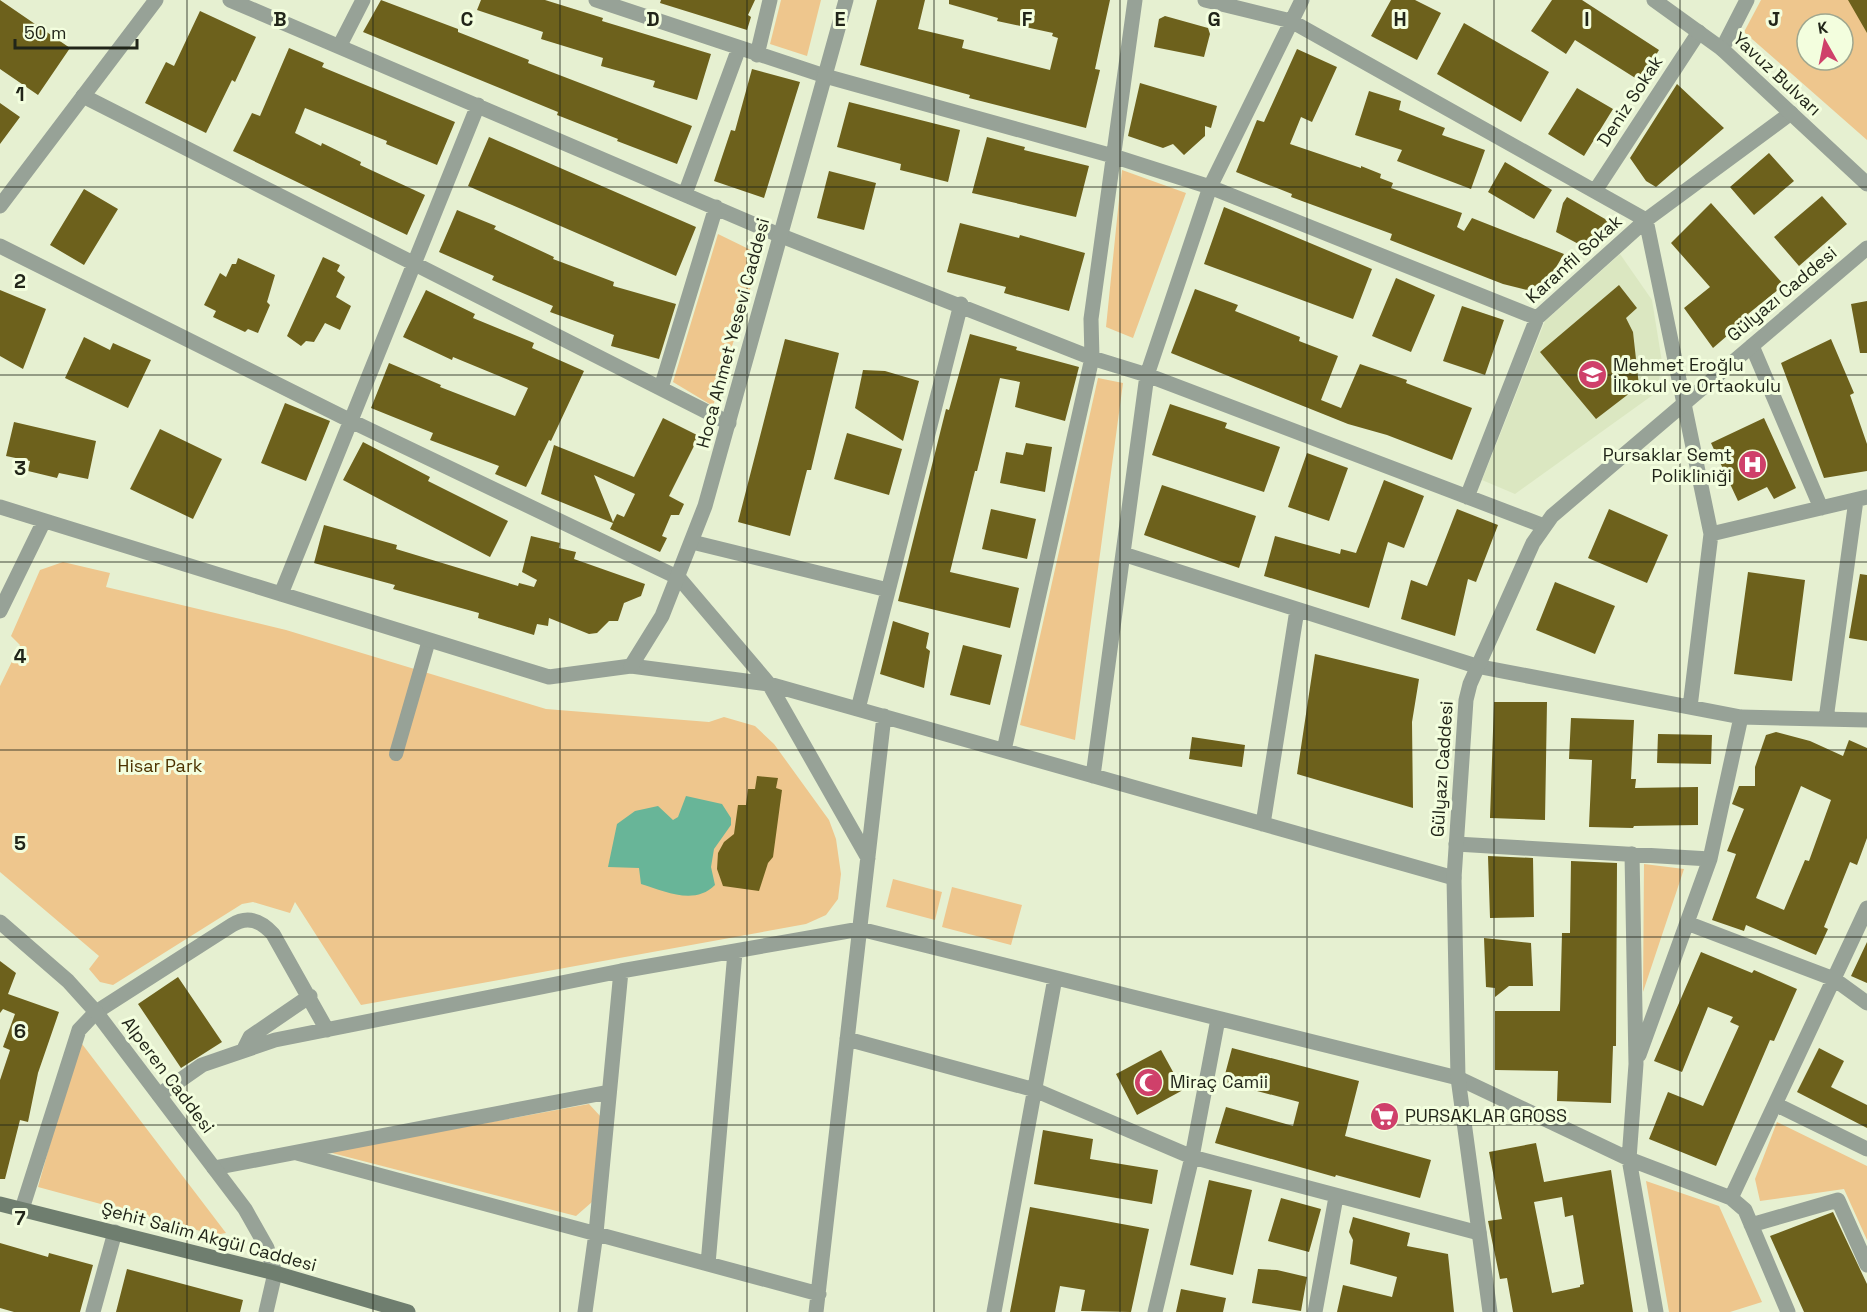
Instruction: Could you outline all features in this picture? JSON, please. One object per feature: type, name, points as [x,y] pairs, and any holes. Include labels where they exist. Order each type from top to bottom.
[{"type":"main road","name":"Şehit Salim Akgül Caddesi","points":[[0,1204],[275,1273],[408,1312]]},
{"type":"street","points":[[0,206],[156,0]]},
{"type":"street","points":[[230,0],[340,45],[779,235],[961,304],[1092,358],[1147,375],[1544,526]]},
{"type":"street","points":[[340,45],[363,0]]},
{"type":"street","points":[[596,0],[825,76],[1113,156],[1210,187],[1537,318]]},
{"type":"street","points":[[757,55],[770,0]]},
{"type":"street","name":"Hoca Ahmet Yesevi Caddesi","points":[[631,666],[662,616],[693,542],[729,423],[779,235],[846,0]]},
{"type":"street","points":[[1004,750],[1092,358],[1091,319],[1135,0]]},
{"type":"street","points":[[1205,0],[1292,21],[1646,220],[1682,405],[1711,534],[1690,707]]},
{"type":"street","points":[[1093,776],[1147,375],[1210,187],[1302,0]]},
{"type":"street","name":"Yavuz Bulvarı","points":[[1654,0],[1722,50],[1867,184]]},
{"type":"street","points":[[1722,50],[1747,0]]},
{"type":"street","name":"Deniz Sokak","points":[[1595,191],[1699,32]]},
{"type":"street","points":[[686,194],[739,48]]},
{"type":"street","points":[[83,96],[729,423]]},
{"type":"street","points":[[281,594],[478,105]]},
{"type":"street","name":"Karanfil Sokak","points":[[1467,497],[1537,318],[1646,220],[1791,113]]},
{"type":"street","points":[[661,388],[716,207]]},
{"type":"street","points":[[0,246],[351,421],[679,578],[769,684],[868,858]]},
{"type":"street","name":"Gülyazı Caddesi","points":[[1490,1312],[1458,1078],[1454,878],[1466,700],[1476,666],[1533,543],[1544,526],[1574,495],[1867,248]]},
{"type":"street","points":[[858,709],[961,304]]},
{"type":"street","points":[[1752,346],[1821,508]]},
{"type":"street","points":[[1711,534],[1861,498],[1826,719]]},
{"type":"street","points":[[0,507],[549,678],[631,666],[769,684],[1454,878]]},
{"type":"street","points":[[0,611],[44,520]]},
{"type":"street","points":[[693,542],[888,590]]},
{"type":"street","points":[[1123,555],[1476,666],[1741,717],[1867,720]]},
{"type":"street","points":[[1263,824],[1297,609]]},
{"type":"street","points":[[396,754],[429,640]]},
{"type":"street","points":[[816,1312],[884,716]]},
{"type":"street","points":[[1636,1064],[1710,859],[1741,717]]},
{"type":"street","points":[[1456,844],[1710,859]]},
{"type":"street","points":[[1632,854],[1636,1064],[1629,1159],[1656,1312]]},
{"type":"street","points":[[1731,1198],[1867,908]]},
{"type":"street","points":[[22,1209],[79,1030],[96,1012],[232,925],[249,920],[264,924],[273,934],[310,996],[327,1030]]},
{"type":"street","name":"Alperen Caddesi","points":[[0,922],[68,981],[96,1012],[249,1217],[267,1248],[275,1273]]},
{"type":"street","points":[[1687,922],[1834,979],[1867,1003]]},
{"type":"street","points":[[159,1095],[202,1065],[244,1049],[621,971],[860,929],[1458,1078],[1629,1159],[1731,1198],[1745,1210],[1788,1312]]},
{"type":"street","points":[[708,1264],[735,952]]},
{"type":"street","points":[[585,1312],[596,1233],[621,971]]},
{"type":"street","points":[[994,1312],[1055,978]]},
{"type":"street","points":[[244,1049],[250,1037],[310,996]]},
{"type":"street","points":[[1155,1312],[1192,1157],[1218,1018]]},
{"type":"street","points":[[847,1039],[1035,1090],[1192,1157],[1336,1197],[1479,1233]]},
{"type":"street","points":[[214,1168],[609,1092]]},
{"type":"street","points":[[1775,1104],[1867,1149]]},
{"type":"street","points":[[297,1153],[819,1294]]},
{"type":"street","points":[[1315,1312],[1336,1197]]},
{"type":"street","points":[[1751,1225],[1838,1200],[1867,1265]]},
{"type":"street","points":[[93,1312],[115,1232]]},
{"type":"street","points":[[266,1312],[275,1273]]},
{"type":"shaded area","name":"Mehmet Eroğlu İlkokul ve Ortaokulu","points":[[1620,254],[1652,300],[1662,362],[1657,392],[1515,494],[1482,480],[1545,321]]},
{"type":"shaded area","points":[[686,796],[722,804],[731,818],[731,825],[714,849],[711,867],[715,885],[698,895],[679,895],[641,884],[639,868],[608,867],[617,824],[635,811],[658,806],[673,820],[678,817]]},
{"type":"green space","points":[[781,0],[821,0],[807,56],[770,44]]},
{"type":"green space","points":[[1761,0],[1867,0],[1867,140],[1744,32]]},
{"type":"green space","points":[[1122,170],[1186,193],[1133,338],[1106,327]]},
{"type":"green space","points":[[718,234],[761,255],[713,406],[673,382]]},
{"type":"green space","points":[[1098,378],[1123,383],[1075,740],[1020,725]]},
{"type":"green space","name":"Hisar Park","points":[[63,562],[110,573],[106,587],[286,630],[546,709],[709,722],[724,717],[755,726],[774,744],[829,820],[836,839],[841,874],[838,899],[826,915],[806,924],[361,1005],[295,902],[290,913],[253,902],[242,904],[113,985],[100,982],[89,969],[99,956],[0,872],[0,686],[20,645],[11,636],[40,570]]},
{"type":"green space","points":[[1644,864],[1684,869],[1643,992]]},
{"type":"green space","points":[[893,879],[942,892],[935,920],[886,907]]},
{"type":"green space","points":[[952,887],[1022,905],[1011,945],[942,927]]},
{"type":"green space","points":[[79,1040],[226,1233],[215,1235],[38,1187]]},
{"type":"green space","points":[[589,1104],[601,1117],[592,1202],[576,1216],[328,1152]]},
{"type":"green space","points":[[1777,1122],[1867,1166],[1867,1240],[1844,1189],[1760,1201],[1755,1179]]},
{"type":"green space","points":[[1646,1181],[1719,1206],[1762,1302],[1730,1312],[1669,1312]]},
{"type":"building","points":[[0,0],[70,48],[38,95],[0,69]]},
{"type":"building","points":[[381,0],[458,29],[458,32],[529,60],[528,63],[692,126],[677,164],[617,141],[618,139],[557,115],[558,112],[363,32]]},
{"type":"building","points":[[481,0],[545,0],[603,18],[602,21],[711,54],[697,100],[653,87],[655,81],[601,66],[603,58],[541,39],[543,32],[477,10]]},
{"type":"building","points":[[661,0],[755,0],[748,15],[751,17],[747,30],[660,3]]},
{"type":"building","points":[[877,0],[925,0],[918,29],[964,40],[962,48],[1050,70],[1058,38],[1052,36],[1053,33],[997,21],[998,18],[949,4],[949,0],[1110,0],[1095,69],[1100,70],[1086,128],[969,98],[970,95],[860,65]]},
{"type":"building","points":[[1391,0],[1415,0],[1441,13],[1417,60],[1371,36]]},
{"type":"building","points":[[1552,0],[1582,0],[1659,50],[1640,81],[1575,40],[1566,54],[1531,31]]},
{"type":"building","points":[[1848,0],[1867,0],[1867,33],[1855,12]]},
{"type":"building","points":[[200,11],[256,37],[235,82],[232,80],[206,133],[145,103],[166,62],[174,66]]},
{"type":"building","points":[[1165,16],[1208,28],[1210,34],[1204,57],[1154,47],[1159,19]]},
{"type":"building","points":[[1464,23],[1549,72],[1521,122],[1437,74]]},
{"type":"building","points":[[289,48],[324,63],[322,67],[455,122],[437,165],[386,144],[387,141],[305,108],[295,133],[321,146],[322,143],[361,162],[360,165],[425,195],[407,235],[233,151],[252,113],[260,116]]},
{"type":"building","points":[[1297,49],[1337,67],[1312,122],[1301,117],[1290,144],[1381,174],[1380,178],[1393,183],[1391,188],[1462,213],[1457,227],[1464,231],[1472,218],[1564,254],[1549,279],[1535,292],[1503,284],[1390,240],[1392,234],[1291,197],[1292,194],[1236,172],[1257,120],[1264,122]]},
{"type":"building","points":[[752,69],[800,82],[764,198],[714,181],[731,130],[735,131]]},
{"type":"building","points":[[1140,83],[1217,106],[1211,128],[1205,126],[1205,136],[1184,155],[1173,144],[1163,148],[1128,136]]},
{"type":"building","points":[[1677,84],[1724,128],[1656,187],[1646,181],[1630,158]]},
{"type":"building","points":[[1577,88],[1613,109],[1584,156],[1548,134]]},
{"type":"building","points":[[1369,91],[1401,101],[1399,110],[1445,128],[1442,135],[1485,150],[1471,189],[1397,161],[1402,150],[1355,135]]},
{"type":"building","points":[[849,102],[960,130],[948,182],[900,170],[901,164],[837,147]]},
{"type":"building","points":[[0,103],[20,117],[0,144]]},
{"type":"building","points":[[489,137],[696,227],[676,276],[468,186]]},
{"type":"building","points":[[987,137],[1025,147],[1024,150],[1089,166],[1076,217],[972,193]]},
{"type":"building","points":[[1769,153],[1794,181],[1754,215],[1730,187]]},
{"type":"building","points":[[1505,162],[1552,190],[1534,219],[1488,192]]},
{"type":"building","points":[[829,171],[876,183],[864,230],[817,218]]},
{"type":"building","points":[[84,189],[118,209],[84,265],[50,245]]},
{"type":"building","points":[[1822,196],[1847,224],[1799,266],[1774,237]]},
{"type":"building","points":[[1567,197],[1612,223],[1601,239],[1595,240],[1586,248],[1556,232],[1563,203]]},
{"type":"building","points":[[1711,203],[1784,285],[1748,314],[1750,316],[1713,348],[1684,308],[1710,287],[1671,243]]},
{"type":"building","points":[[1224,207],[1372,269],[1353,319],[1204,264]]},
{"type":"building","points":[[457,210],[496,226],[494,229],[554,257],[553,259],[614,282],[613,286],[676,304],[659,359],[611,346],[614,335],[550,312],[553,306],[492,280],[494,276],[439,252]]},
{"type":"building","points":[[960,223],[1019,238],[1020,235],[1085,253],[1069,311],[1004,293],[1006,287],[947,272]]},
{"type":"building","points":[[323,257],[340,265],[337,271],[345,277],[336,297],[351,306],[340,330],[325,323],[314,342],[306,341],[301,346],[287,336]]},
{"type":"building","points":[[238,258],[275,275],[267,302],[270,305],[258,333],[248,329],[245,332],[213,317],[216,311],[204,305],[220,273],[226,277],[232,264],[236,264]]},
{"type":"building","points":[[1396,278],[1435,295],[1411,352],[1372,336]]},
{"type":"building","points":[[1619,285],[1637,308],[1626,318],[1633,332],[1639,386],[1596,419],[1540,352]]},
{"type":"building","points":[[1195,289],[1238,305],[1235,311],[1300,337],[1299,341],[1338,356],[1321,400],[1341,408],[1360,364],[1407,380],[1406,383],[1472,408],[1452,460],[1387,435],[1348,424],[1171,353]]},
{"type":"building","points":[[0,290],[46,309],[23,369],[0,356]]},
{"type":"building","points":[[426,290],[475,314],[473,318],[534,343],[532,348],[584,371],[526,487],[495,474],[499,466],[430,440],[433,433],[371,408],[389,363],[441,385],[440,387],[515,416],[528,388],[453,357],[452,360],[403,337]]},
{"type":"building","points":[[1867,301],[1867,353],[1860,353],[1851,304]]},
{"type":"building","points":[[1462,306],[1504,320],[1485,375],[1443,361]]},
{"type":"building","points":[[970,334],[1017,347],[1016,350],[1079,367],[1065,421],[1015,407],[1020,382],[1000,378],[977,471],[975,471],[950,572],[1019,588],[1010,628],[898,601],[946,409],[949,410]]},
{"type":"building","points":[[84,337],[110,350],[113,343],[151,360],[128,408],[65,378]]},
{"type":"building","points":[[785,339],[839,353],[811,470],[807,470],[790,536],[738,522]]},
{"type":"building","points":[[1831,339],[1854,393],[1850,395],[1867,444],[1867,471],[1824,478],[1781,363]]},
{"type":"building","points":[[863,370],[885,371],[919,381],[903,441],[855,408]]},
{"type":"building","points":[[285,403],[330,421],[306,481],[261,463]]},
{"type":"building","points":[[1170,404],[1227,423],[1225,428],[1280,447],[1264,492],[1152,455]]},
{"type":"building","points":[[663,418],[699,436],[669,496],[684,504],[679,515],[671,515],[662,536],[667,538],[660,552],[610,529],[613,523],[541,494],[554,445],[634,477]],"holes":[[[594,475],[635,494],[624,517],[617,514],[613,522]]]},
{"type":"building","name":"Pursaklar Semt Polikliniği","points":[[1764,418],[1796,488],[1774,499],[1767,487],[1738,501],[1711,443]]},
{"type":"building","points":[[14,422],[96,441],[88,479],[59,473],[57,478],[28,471],[30,461],[6,456]]},
{"type":"building","points":[[160,429],[222,459],[193,519],[130,489]]},
{"type":"building","points":[[847,433],[902,449],[889,495],[834,479]]},
{"type":"building","points":[[363,442],[430,477],[428,481],[508,521],[490,557],[343,480]]},
{"type":"building","points":[[1026,443],[1052,447],[1045,492],[1000,483],[1006,452],[1023,455]]},
{"type":"building","points":[[1307,453],[1348,468],[1329,521],[1288,507]]},
{"type":"building","points":[[1384,480],[1424,496],[1404,548],[1388,542],[1369,608],[1264,576],[1275,536],[1340,554],[1341,549],[1356,553]]},
{"type":"building","points":[[1162,485],[1256,516],[1239,568],[1144,535]]},
{"type":"building","points":[[991,509],[1036,519],[1027,559],[982,549]]},
{"type":"building","points":[[1457,509],[1498,525],[1476,582],[1468,579],[1455,636],[1401,619],[1411,580],[1427,586]]},
{"type":"building","points":[[1609,509],[1668,535],[1647,583],[1588,558]]},
{"type":"building","points":[[324,525],[397,545],[396,549],[518,586],[519,583],[534,587],[537,580],[522,572],[531,536],[560,543],[559,548],[576,552],[574,559],[645,584],[641,596],[624,603],[618,621],[609,621],[597,633],[589,634],[549,618],[548,626],[537,624],[534,635],[478,618],[479,613],[393,589],[395,585],[314,563]]},
{"type":"building","points":[[1748,572],[1805,580],[1792,681],[1734,674]]},
{"type":"building","points":[[1860,574],[1867,575],[1867,641],[1849,638]]},
{"type":"building","points":[[1555,582],[1615,606],[1595,654],[1536,630]]},
{"type":"building","points":[[893,621],[929,633],[926,648],[930,651],[924,688],[880,674]]},
{"type":"building","points":[[963,645],[1002,655],[990,705],[950,695]]},
{"type":"building","points":[[1315,654],[1419,679],[1412,722],[1413,808],[1297,774]]},
{"type":"building","points":[[1494,702],[1547,702],[1545,820],[1490,818]]},
{"type":"building","points":[[1571,718],[1634,720],[1631,779],[1636,779],[1635,788],[1698,787],[1698,825],[1634,826],[1633,828],[1589,827],[1592,760],[1569,759]]},
{"type":"building","points":[[1776,732],[1810,741],[1843,756],[1849,740],[1867,748],[1867,838],[1857,865],[1850,862],[1824,927],[1828,929],[1816,955],[1746,925],[1744,931],[1712,920],[1736,854],[1727,851],[1744,809],[1732,804],[1739,786],[1755,786],[1755,767],[1766,735]],"holes":[[[1801,786],[1831,800],[1809,861],[1805,860],[1784,910],[1756,898]]]},
{"type":"building","points":[[1658,734],[1712,735],[1711,764],[1657,763]]},
{"type":"building","points":[[1192,737],[1245,745],[1242,767],[1189,759]]},
{"type":"building","points":[[757,776],[778,778],[776,788],[782,790],[773,857],[768,863],[759,891],[723,886],[717,869],[718,853],[724,842],[734,834],[738,805],[746,805],[748,789],[755,789]]},
{"type":"building","points":[[1488,856],[1533,858],[1534,917],[1490,918]]},
{"type":"building","points":[[1571,861],[1617,863],[1616,1046],[1613,1046],[1611,1103],[1557,1101],[1558,1071],[1495,1070],[1495,1011],[1560,1011],[1562,933],[1570,933]]},
{"type":"building","points":[[1484,938],[1531,943],[1533,986],[1509,986],[1495,997],[1495,988],[1486,987]]},
{"type":"building","points":[[1867,942],[1867,983],[1851,976]]},
{"type":"building","points":[[1701,952],[1752,973],[1754,970],[1797,989],[1774,1041],[1770,1040],[1716,1166],[1649,1139],[1668,1092],[1703,1106],[1739,1026],[1730,1022],[1733,1017],[1708,1007],[1682,1072],[1654,1061]]},
{"type":"building","points":[[0,961],[16,973],[8,994],[59,1012],[38,1073],[28,1122],[20,1120],[5,1179],[0,1179],[0,1080],[10,1050],[3,1047],[15,1014],[3,1009],[0,1013]]},
{"type":"building","points":[[178,977],[222,1042],[181,1068],[138,1004]]},
{"type":"building","points":[[1232,1048],[1359,1081],[1345,1136],[1431,1160],[1420,1198],[1215,1143],[1226,1107],[1293,1126],[1299,1102],[1223,1082]]},
{"type":"building","points":[[1819,1048],[1844,1061],[1831,1087],[1867,1105],[1867,1128],[1797,1092]]},
{"type":"building","name":"Miraç Camii","points":[[1161,1050],[1183,1090],[1137,1115],[1116,1074]]},
{"type":"building","points":[[1043,1130],[1093,1139],[1090,1159],[1158,1170],[1152,1204],[1034,1184]]},
{"type":"building","points":[[1536,1143],[1544,1182],[1611,1170],[1633,1312],[1513,1312],[1507,1278],[1500,1279],[1488,1221],[1502,1219],[1489,1152]],"holes":[[[1562,1197],[1565,1217],[1573,1215],[1584,1284],[1580,1287],[1552,1293],[1534,1202]]]},
{"type":"building","points":[[1209,1180],[1252,1190],[1233,1275],[1190,1265]]},
{"type":"building","points":[[1281,1198],[1321,1209],[1309,1252],[1268,1241]]},
{"type":"building","points":[[1030,1207],[1149,1229],[1131,1312],[1081,1311],[1085,1290],[1060,1286],[1055,1312],[1010,1312]]},
{"type":"building","points":[[1833,1212],[1867,1284],[1867,1312],[1804,1312],[1770,1236]]},
{"type":"building","points":[[1353,1217],[1410,1233],[1407,1246],[1448,1254],[1454,1312],[1337,1312],[1343,1285],[1392,1297],[1397,1277],[1350,1264],[1353,1240],[1349,1232]]},
{"type":"building","points":[[0,1243],[48,1257],[49,1253],[93,1265],[80,1312],[14,1312],[0,1308]]},
{"type":"building","points":[[127,1269],[243,1300],[240,1312],[116,1312]]},
{"type":"building","points":[[1258,1269],[1277,1270],[1307,1277],[1301,1311],[1252,1303]]},
{"type":"building","points":[[1181,1289],[1226,1298],[1223,1312],[1176,1312]]},
{"type":"place","name":"Mehmet Eroğlu İlkokul ve Ortaokulu","points":[[1592,375]]},
{"type":"place","name":"Pursaklar Semt Polikliniği","points":[[1753,465]]},
{"type":"place","name":"Miraç Camii","points":[[1149,1082]]},
{"type":"place","name":"PURSAKLAR GROSS","points":[[1384,1116]]}]
